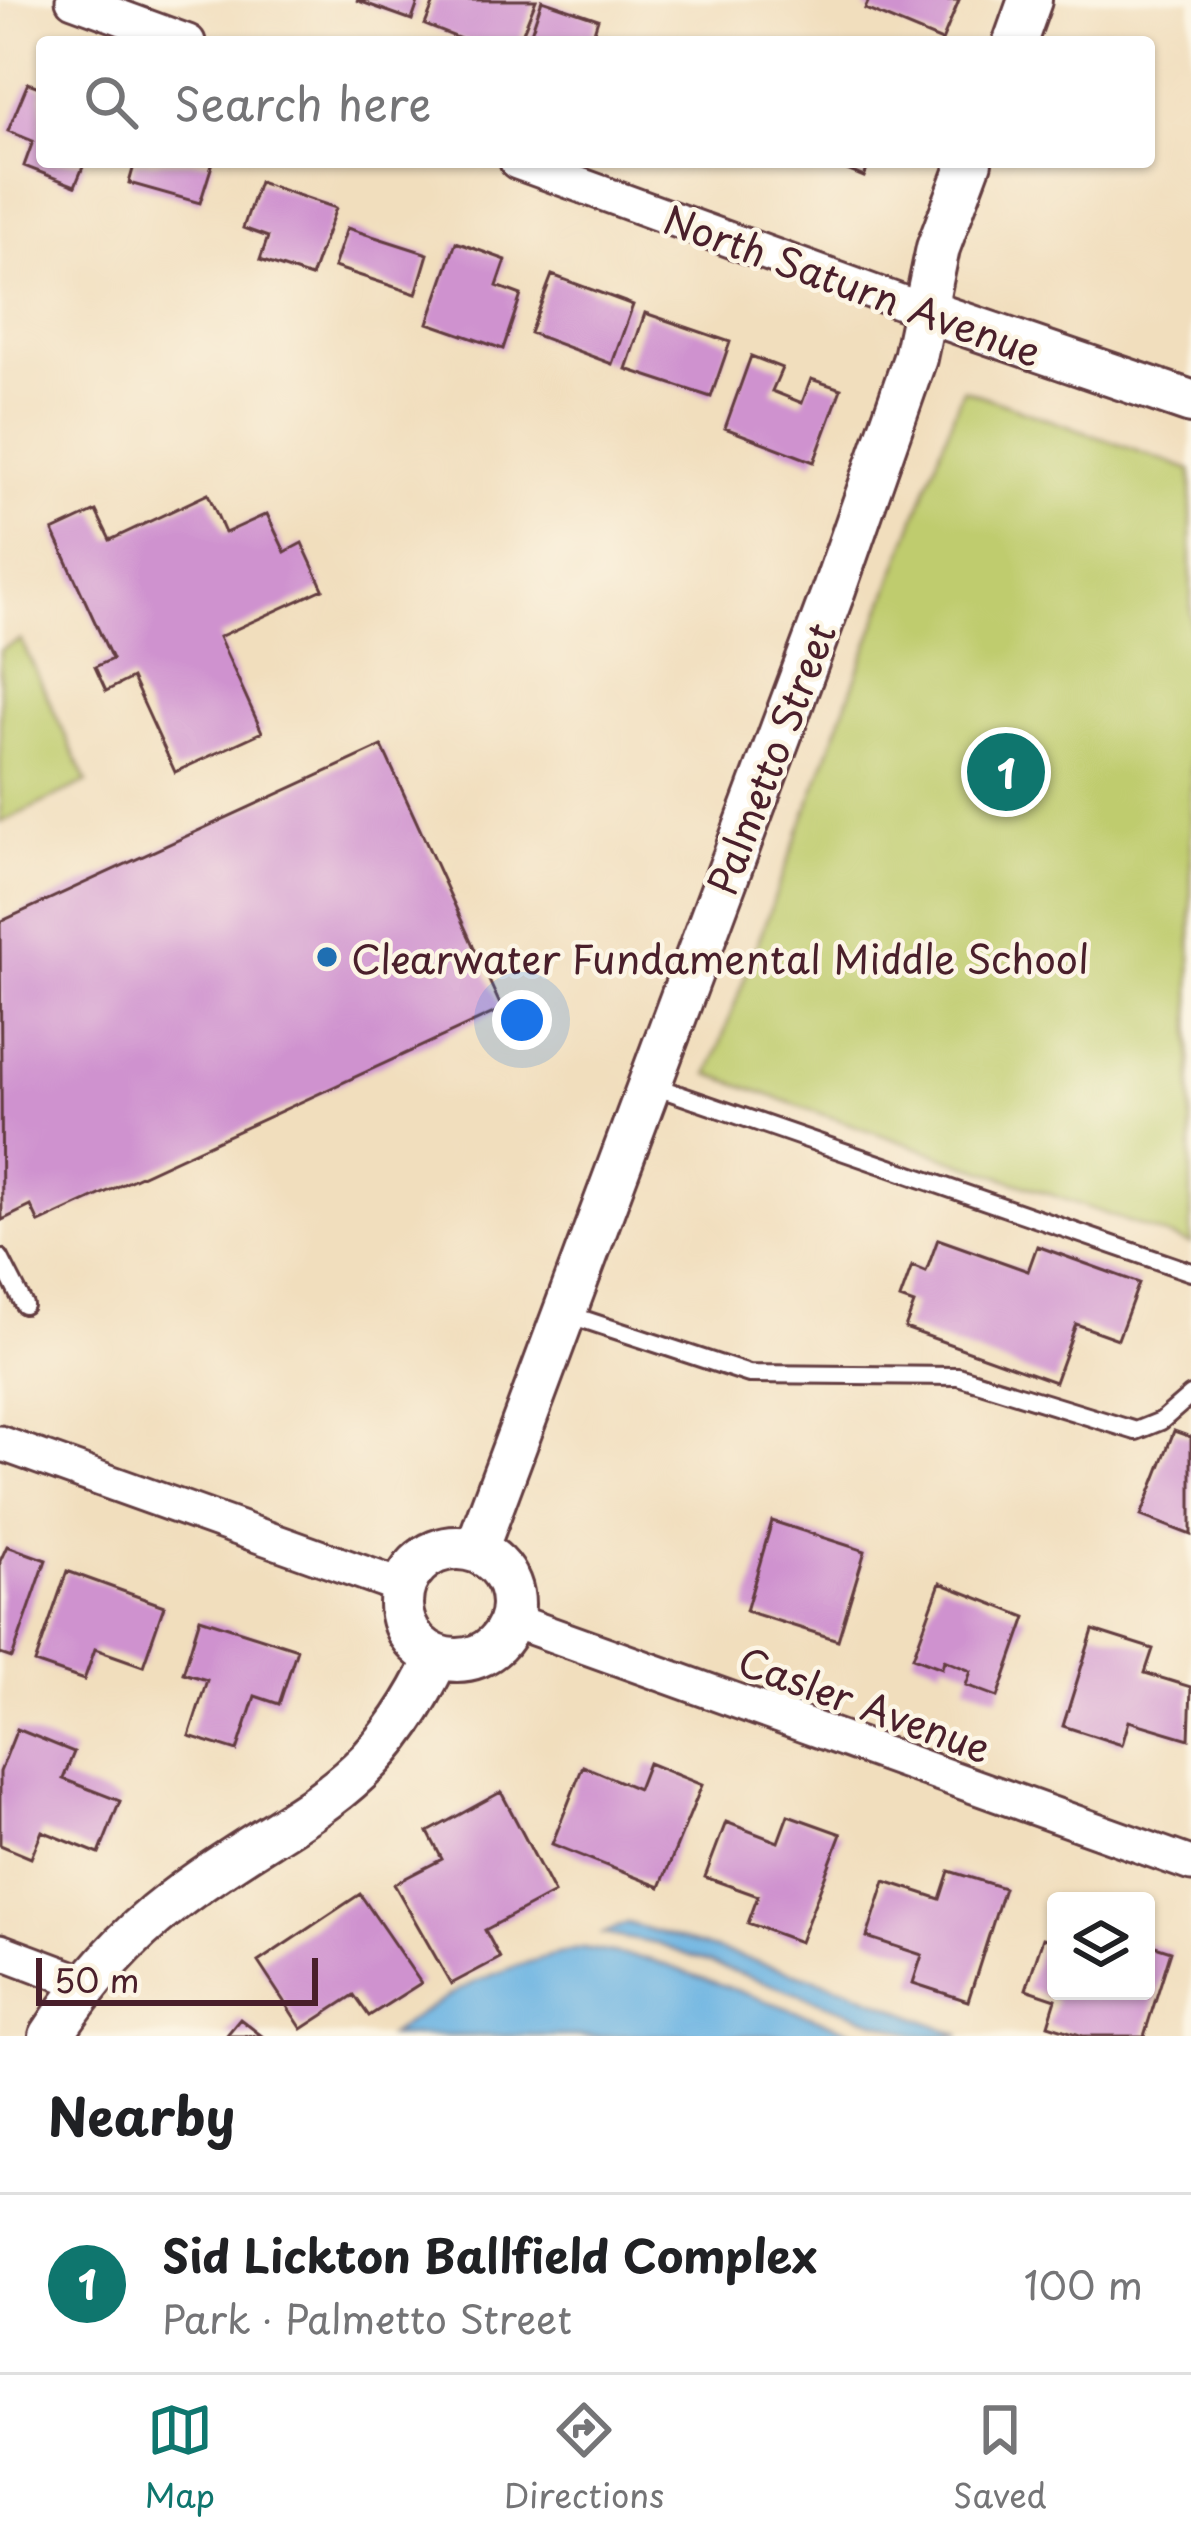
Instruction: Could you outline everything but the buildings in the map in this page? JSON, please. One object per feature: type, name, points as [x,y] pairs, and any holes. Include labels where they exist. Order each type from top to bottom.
[{"type":"street","points":[[74,0],[172,36]]},
{"type":"street","points":[[1017,36],[1030,0]]},
{"type":"street","name":"North Saturn Avenue","points":[[533,168],[1191,402]]},
{"type":"street","name":"Palmetto Street","points":[[476,1550],[840,573],[916,358],[938,248],[968,168]]},
{"type":"street","points":[[0,1443],[403,1587]]},
{"type":"street","points":[[440,1550],[476,1550],[503,1571],[511,1586],[511,1620],[490,1650],[455,1661],[437,1658],[422,1649],[402,1622],[403,1587],[424,1558],[440,1550]]},
{"type":"street","name":"Casler Avenue","points":[[511,1620],[1191,1864]]},
{"type":"street","points":[[51,2036],[85,1983],[175,1899],[344,1788],[411,1712],[437,1658]]},
{"type":"street","points":[[0,1951],[85,1983]]},
{"type":"lane","points":[[647,1084],[1191,1272]]},
{"type":"lane","points":[[0,1258],[24,1305]]},
{"type":"lane","points":[[563,1313],[749,1374],[958,1376],[1106,1426],[1136,1431],[1161,1421],[1191,1395]]},
{"type":"green space","points":[[963,389],[1191,470],[1191,1244],[709,1074]]},
{"type":"green space","points":[[21,640],[87,782],[0,823],[0,650]]},
{"type":"water","points":[[627,1923],[845,1988],[961,2036],[917,2036],[657,1944],[603,1934]]},
{"type":"water","points":[[583,1948],[651,1960],[866,2036],[389,2036],[480,1980]]},
{"type":"place","name":"Sid Lickton Ballfield Complex","points":[[1006,772]]},
{"type":"place","name":"Clearwater Fundamental Middle School","points":[[327,957]]}]
